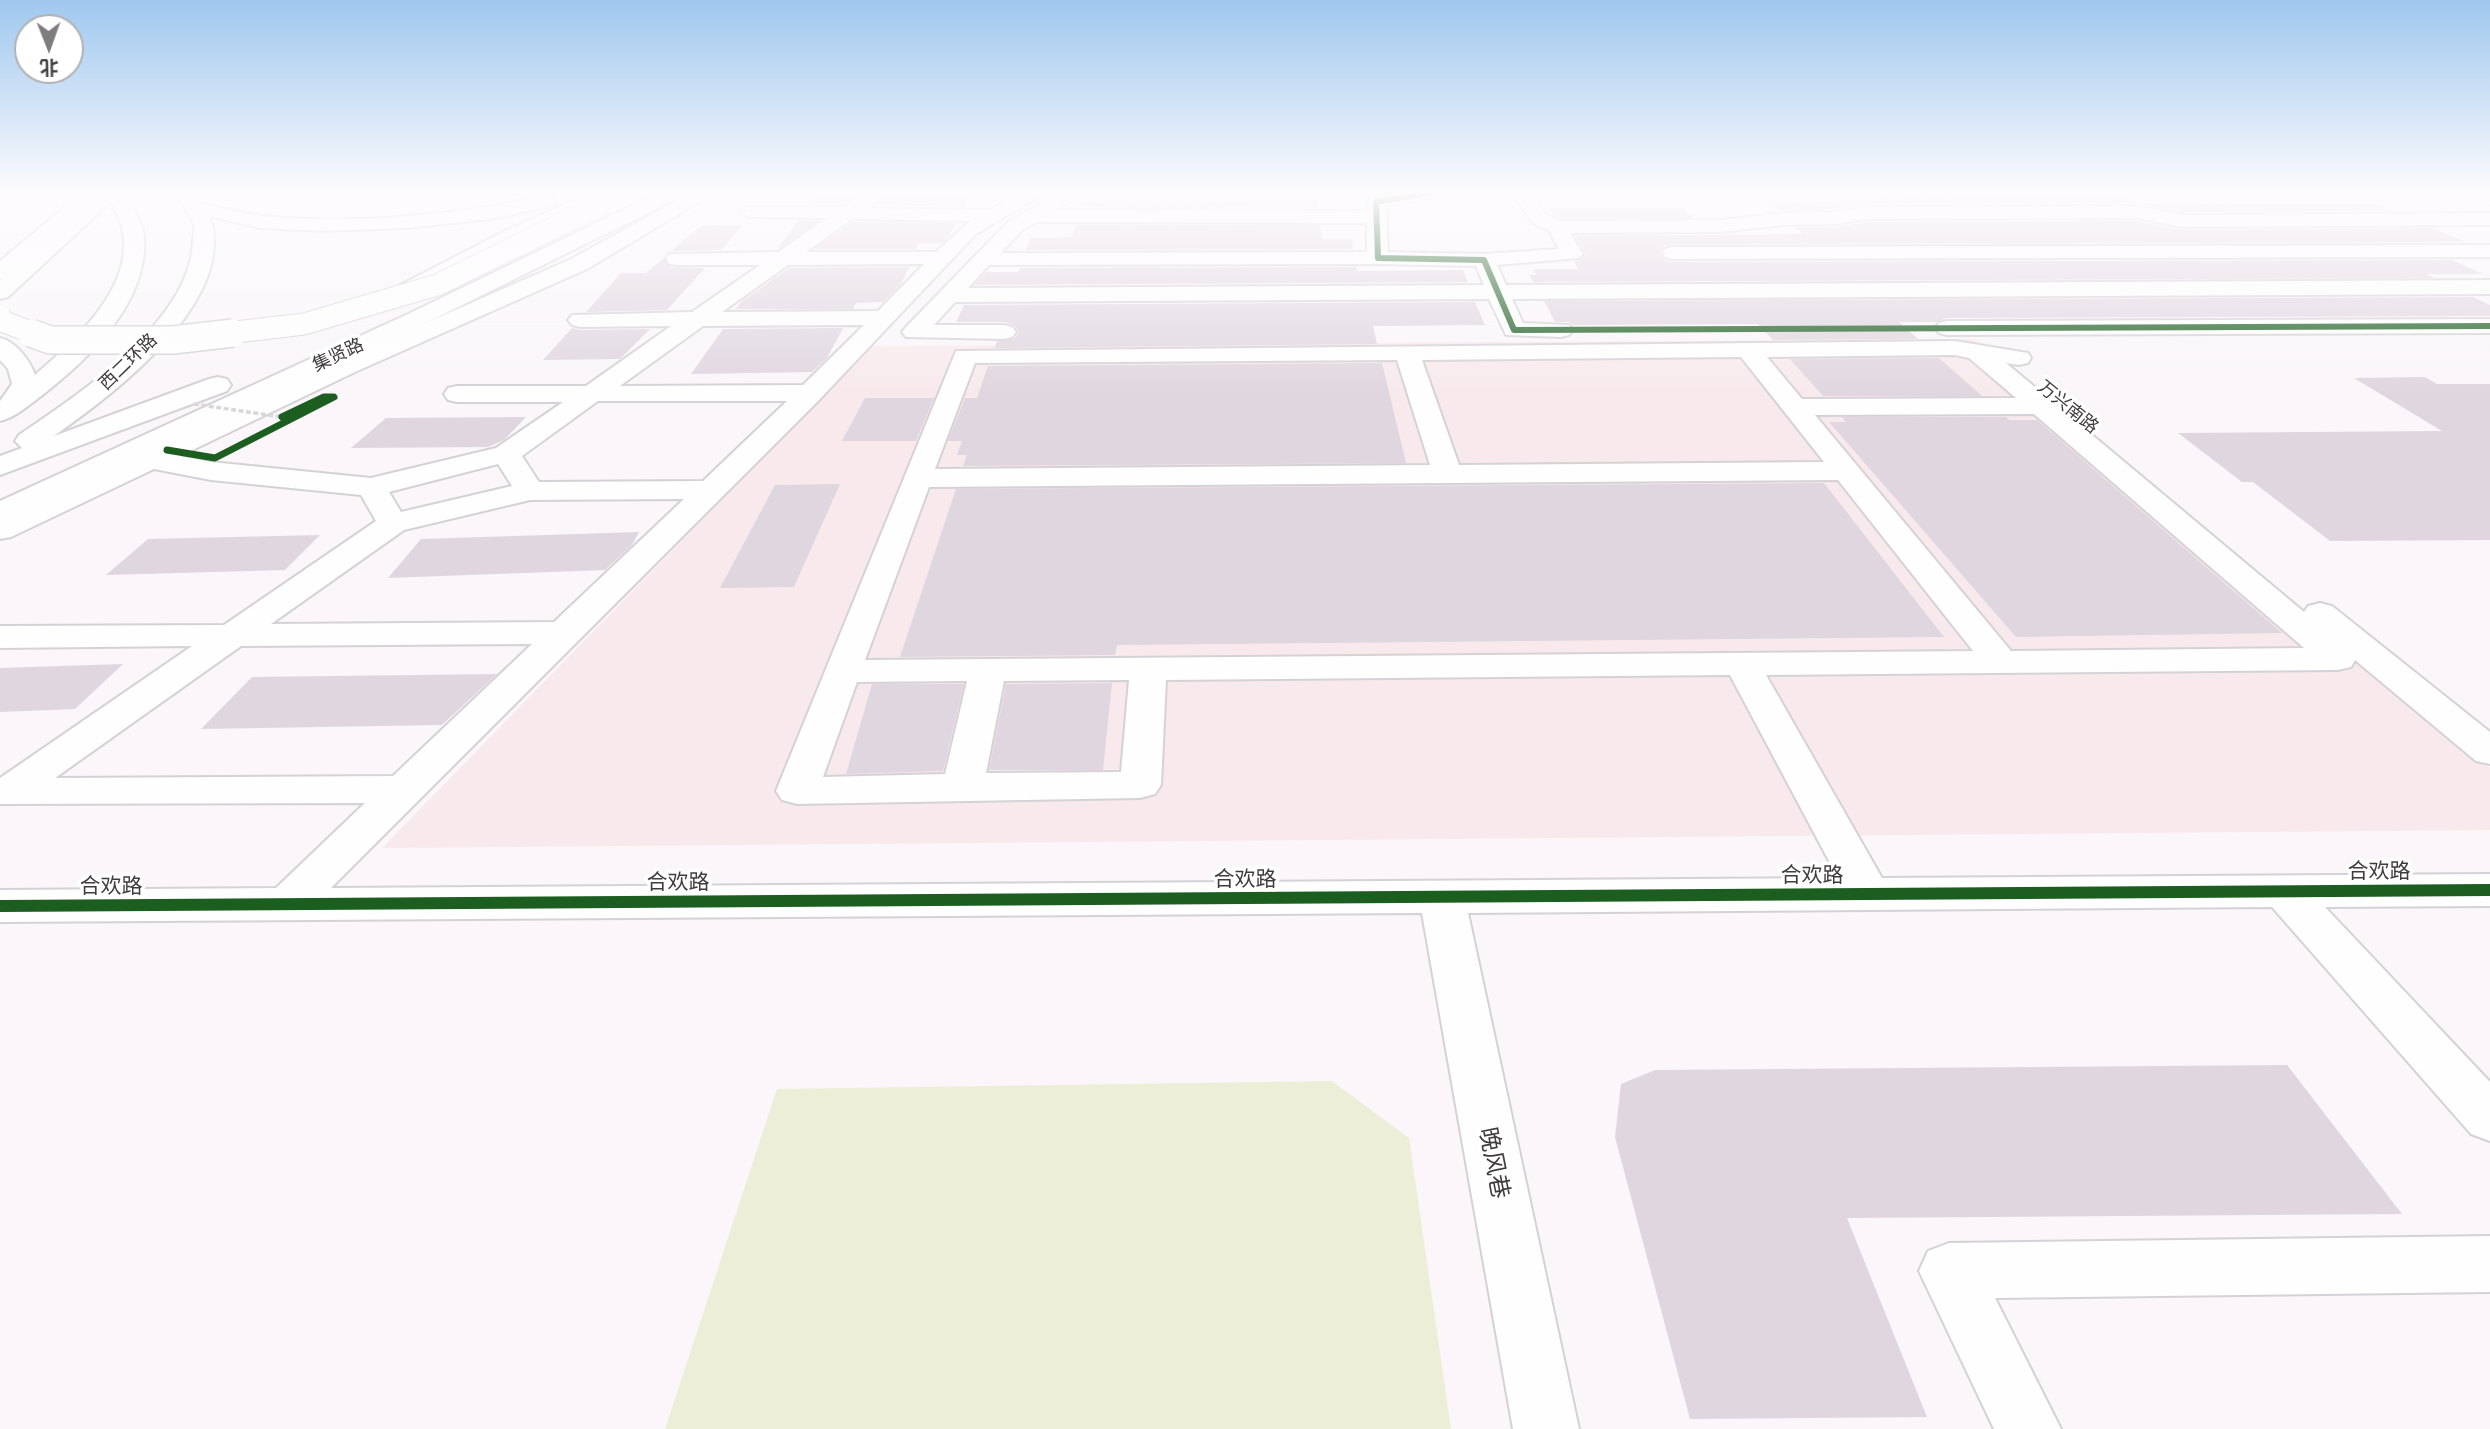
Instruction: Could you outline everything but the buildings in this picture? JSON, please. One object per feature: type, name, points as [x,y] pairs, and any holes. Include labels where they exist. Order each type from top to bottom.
[{"type":"main road","points":[[0,272],[15,260]]},
{"type":"main road","points":[[0,292],[37,260]]},
{"type":"main road","points":[[7,409],[30,393],[90,338],[124,290],[132,260]]},
{"type":"main road","name":"西二环路","points":[[0,459],[96,393],[144,351],[197,280],[203,260]]},
{"type":"main road","points":[[278,358],[329,335],[462,260]]},
{"type":"main road","points":[[0,316],[4,321],[50,340],[173,340],[304,324],[437,285],[485,260]]},
{"type":"main road","name":"集贤路","points":[[245,385],[524,260]]},
{"type":"main road","points":[[7,521],[587,260]]},
{"type":"main road","points":[[149,459],[211,471],[371,487],[506,454],[782,260]]},
{"type":"main road","points":[[287,904],[811,393],[940,260]]},
{"type":"main road","points":[[983,260],[914,332],[1026,332]]},
{"type":"main road","points":[[1467,260],[1489,260]]},
{"type":"main road","points":[[1484,260],[1514,330]]},
{"type":"main road","points":[[2076,260],[2176,327]]},
{"type":"main road","points":[[950,295],[2490,287]]},
{"type":"main road","points":[[580,320],[884,318]]},
{"type":"main road","points":[[1332,331],[2490,326]]},
{"type":"main road","points":[[0,345],[20,367],[25,384],[7,409]]},
{"type":"main road","points":[[1148,669],[1140,785],[797,791],[965,356],[1955,348],[2019,358]]},
{"type":"main road","name":"万兴南路","points":[[2490,348],[2040,350],[2022,354],[2019,358],[2020,365],[2027,373],[2490,752]]},
{"type":"main road","points":[[1748,350],[2001,662]]},
{"type":"main road","points":[[1407,352],[1447,474]]},
{"type":"main road","points":[[842,671],[2337,659],[1977,352]]},
{"type":"main road","points":[[0,466],[203,391],[245,385]]},
{"type":"main road","points":[[7,521],[245,385]]},
{"type":"main road","points":[[457,394],[811,393]]},
{"type":"main road","points":[[1794,407],[2041,406]]},
{"type":"main road","points":[[506,454],[530,491]]},
{"type":"main road","points":[[917,478],[1846,471]]},
{"type":"main road","points":[[371,487],[393,523]]},
{"type":"main road","points":[[4,792],[393,523],[530,491],[712,490]]},
{"type":"main road","points":[[0,637],[566,634]]},
{"type":"main road","points":[[1742,664],[1869,894]]},
{"type":"main road","points":[[963,787],[988,670]]},
{"type":"main road","points":[[4,792],[405,789]]},
{"type":"main road","name":"合欢路","points":[[0,906],[2490,890]]},
{"type":"main road","points":[[2283,891],[2490,1118]]},
{"type":"main road","name":"晚风巷","points":[[1442,897],[1546,1429]]},
{"type":"main road","points":[[2028,1429],[1949,1271],[2490,1264]]},
{"type":"path","points":[[194,404],[290,415]]},
{"type":"path","points":[[275,428],[290,415]]},
{"type":"shaded area","points":[[1974,339],[2490,768],[2490,830],[382,848],[872,346]]},
{"type":"green space","points":[[1332,1081],[1409,1138],[1451,1429],[665,1429],[777,1089]]},
{"type":"cycle path","points":[[1467,260],[1484,260],[1514,330],[2490,326]]},
{"type":"cycle path","points":[[167,450],[215,458],[334,397],[324,397],[282,417]]},
{"type":"cycle path","points":[[0,906],[2490,890]]}]
